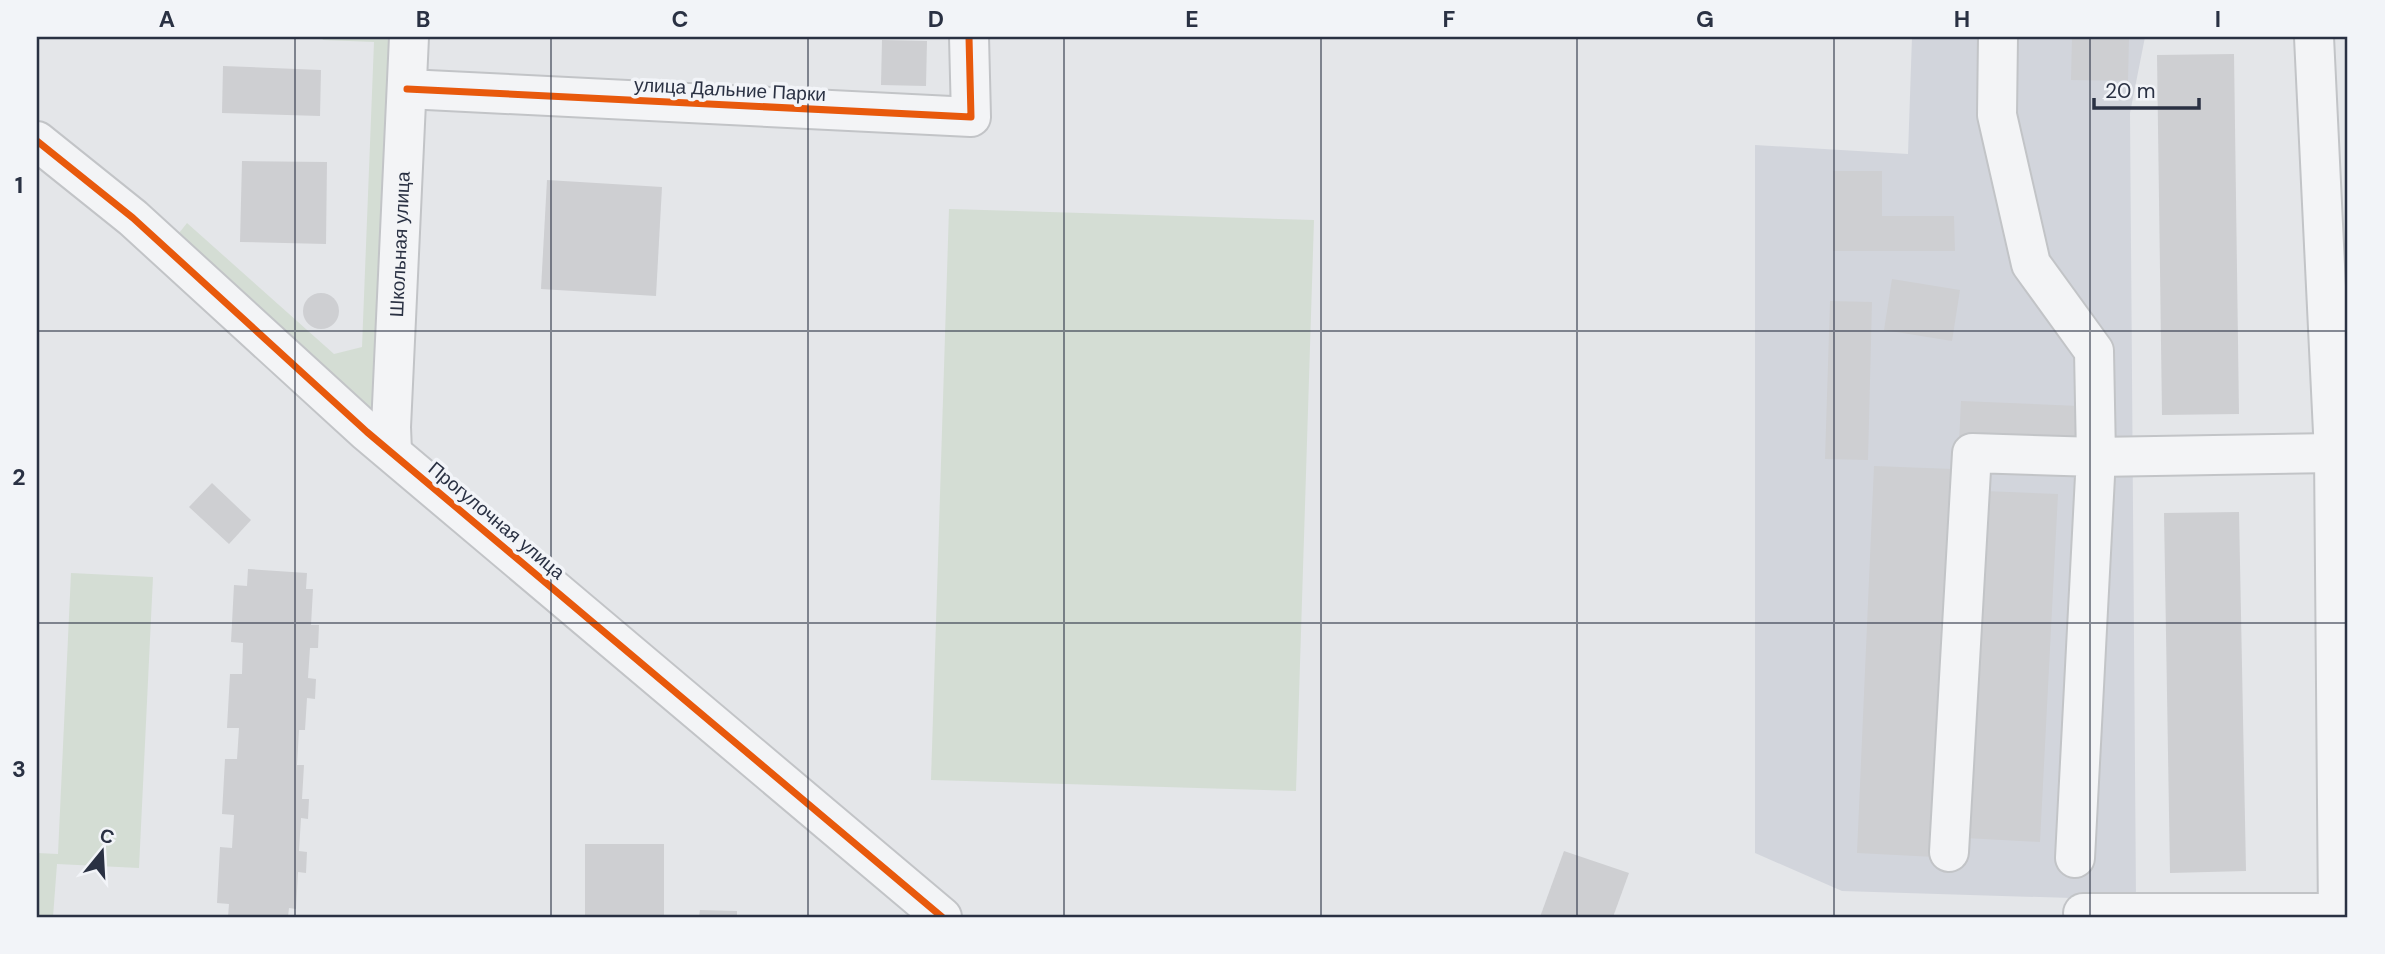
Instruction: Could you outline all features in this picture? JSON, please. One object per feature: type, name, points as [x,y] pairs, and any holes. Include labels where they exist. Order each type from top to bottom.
[{"type":"street","name":"Школьная улица","points":[[393,452],[391,414],[409,37]]},
{"type":"street","name":"улица Дальние Парки","points":[[407,89],[971,117],[969,37]]},
{"type":"street","points":[[1998,37],[1997,115],[2031,264],[2094,351],[2096,457],[2075,858]]},
{"type":"street","points":[[2083,913],[2341,915],[2333,453],[2314,37]]},
{"type":"street","name":"Прогулочная улица","points":[[37,141],[133,218],[393,452],[744,754],[942,917]]},
{"type":"street","points":[[1949,852],[1972,453],[2096,457],[2333,453]]},
{"type":"shaded area","points":[[322,37],[409,37],[391,427],[160,257],[187,223],[334,354],[362,347],[374,42],[323,40]]},
{"type":"shaded area","points":[[1912,37],[2145,37],[2130,113],[2136,900],[1842,891],[1755,853],[1755,145],[1908,154]]},
{"type":"shaded area","points":[[949,209],[1314,220],[1296,791],[931,780]]},
{"type":"shaded area","points":[[71,573],[153,577],[139,868],[57,864],[53,917],[37,917],[37,853],[58,854]]},
{"type":"building","points":[[2072,37],[2129,37],[2128,81],[2071,80]]},
{"type":"building","points":[[882,40],[927,41],[926,86],[881,85]]},
{"type":"building","points":[[2234,54],[2239,414],[2162,415],[2157,55]]},
{"type":"building","points":[[223,66],[321,70],[320,116],[222,113]]},
{"type":"building","points":[[242,161],[327,162],[326,244],[240,242]]},
{"type":"building","points":[[1833,171],[1882,171],[1882,216],[1954,216],[1955,251],[1833,251]]},
{"type":"building","points":[[547,180],[662,187],[656,296],[541,289]]},
{"type":"building","points":[[1892,279],[1960,290],[1952,341],[1884,330]]},
{"type":"building","points":[[321,293],[334,298],[339,311],[334,324],[321,329],[308,324],[303,311],[308,298]]},
{"type":"building","points":[[1830,301],[1872,302],[1868,460],[1825,459]]},
{"type":"building","points":[[1961,401],[2078,406],[2077,448],[1959,443]]},
{"type":"building","points":[[1874,466],[1953,469],[1935,857],[1857,853]]},
{"type":"building","points":[[212,483],[251,520],[229,544],[189,507]]},
{"type":"building","points":[[1984,491],[2058,494],[2040,842],[1965,838]]},
{"type":"building","points":[[2239,512],[2246,871],[2170,873],[2164,513]]},
{"type":"building","points":[[248,569],[307,573],[306,589],[313,589],[311,625],[319,625],[318,648],[310,648],[308,678],[316,679],[315,699],[307,698],[305,730],[299,730],[297,765],[304,765],[302,799],[309,799],[308,819],[301,818],[299,851],[307,852],[306,873],[298,872],[296,909],[289,908],[288,917],[228,917],[229,904],[217,903],[220,847],[232,848],[234,815],[222,814],[225,759],[237,759],[239,728],[227,728],[230,674],[242,674],[243,643],[231,642],[234,585],[247,586]]},
{"type":"building","points":[[585,844],[664,844],[664,917],[585,917]]},
{"type":"building","points":[[1564,851],[1629,873],[1613,917],[1540,917]]},
{"type":"building","points":[[700,910],[737,911],[737,917],[699,917]]},
{"type":"cycle path","points":[[407,89],[971,117],[969,37]]},
{"type":"cycle path","points":[[37,141],[133,218],[367,432],[942,917]]}]
